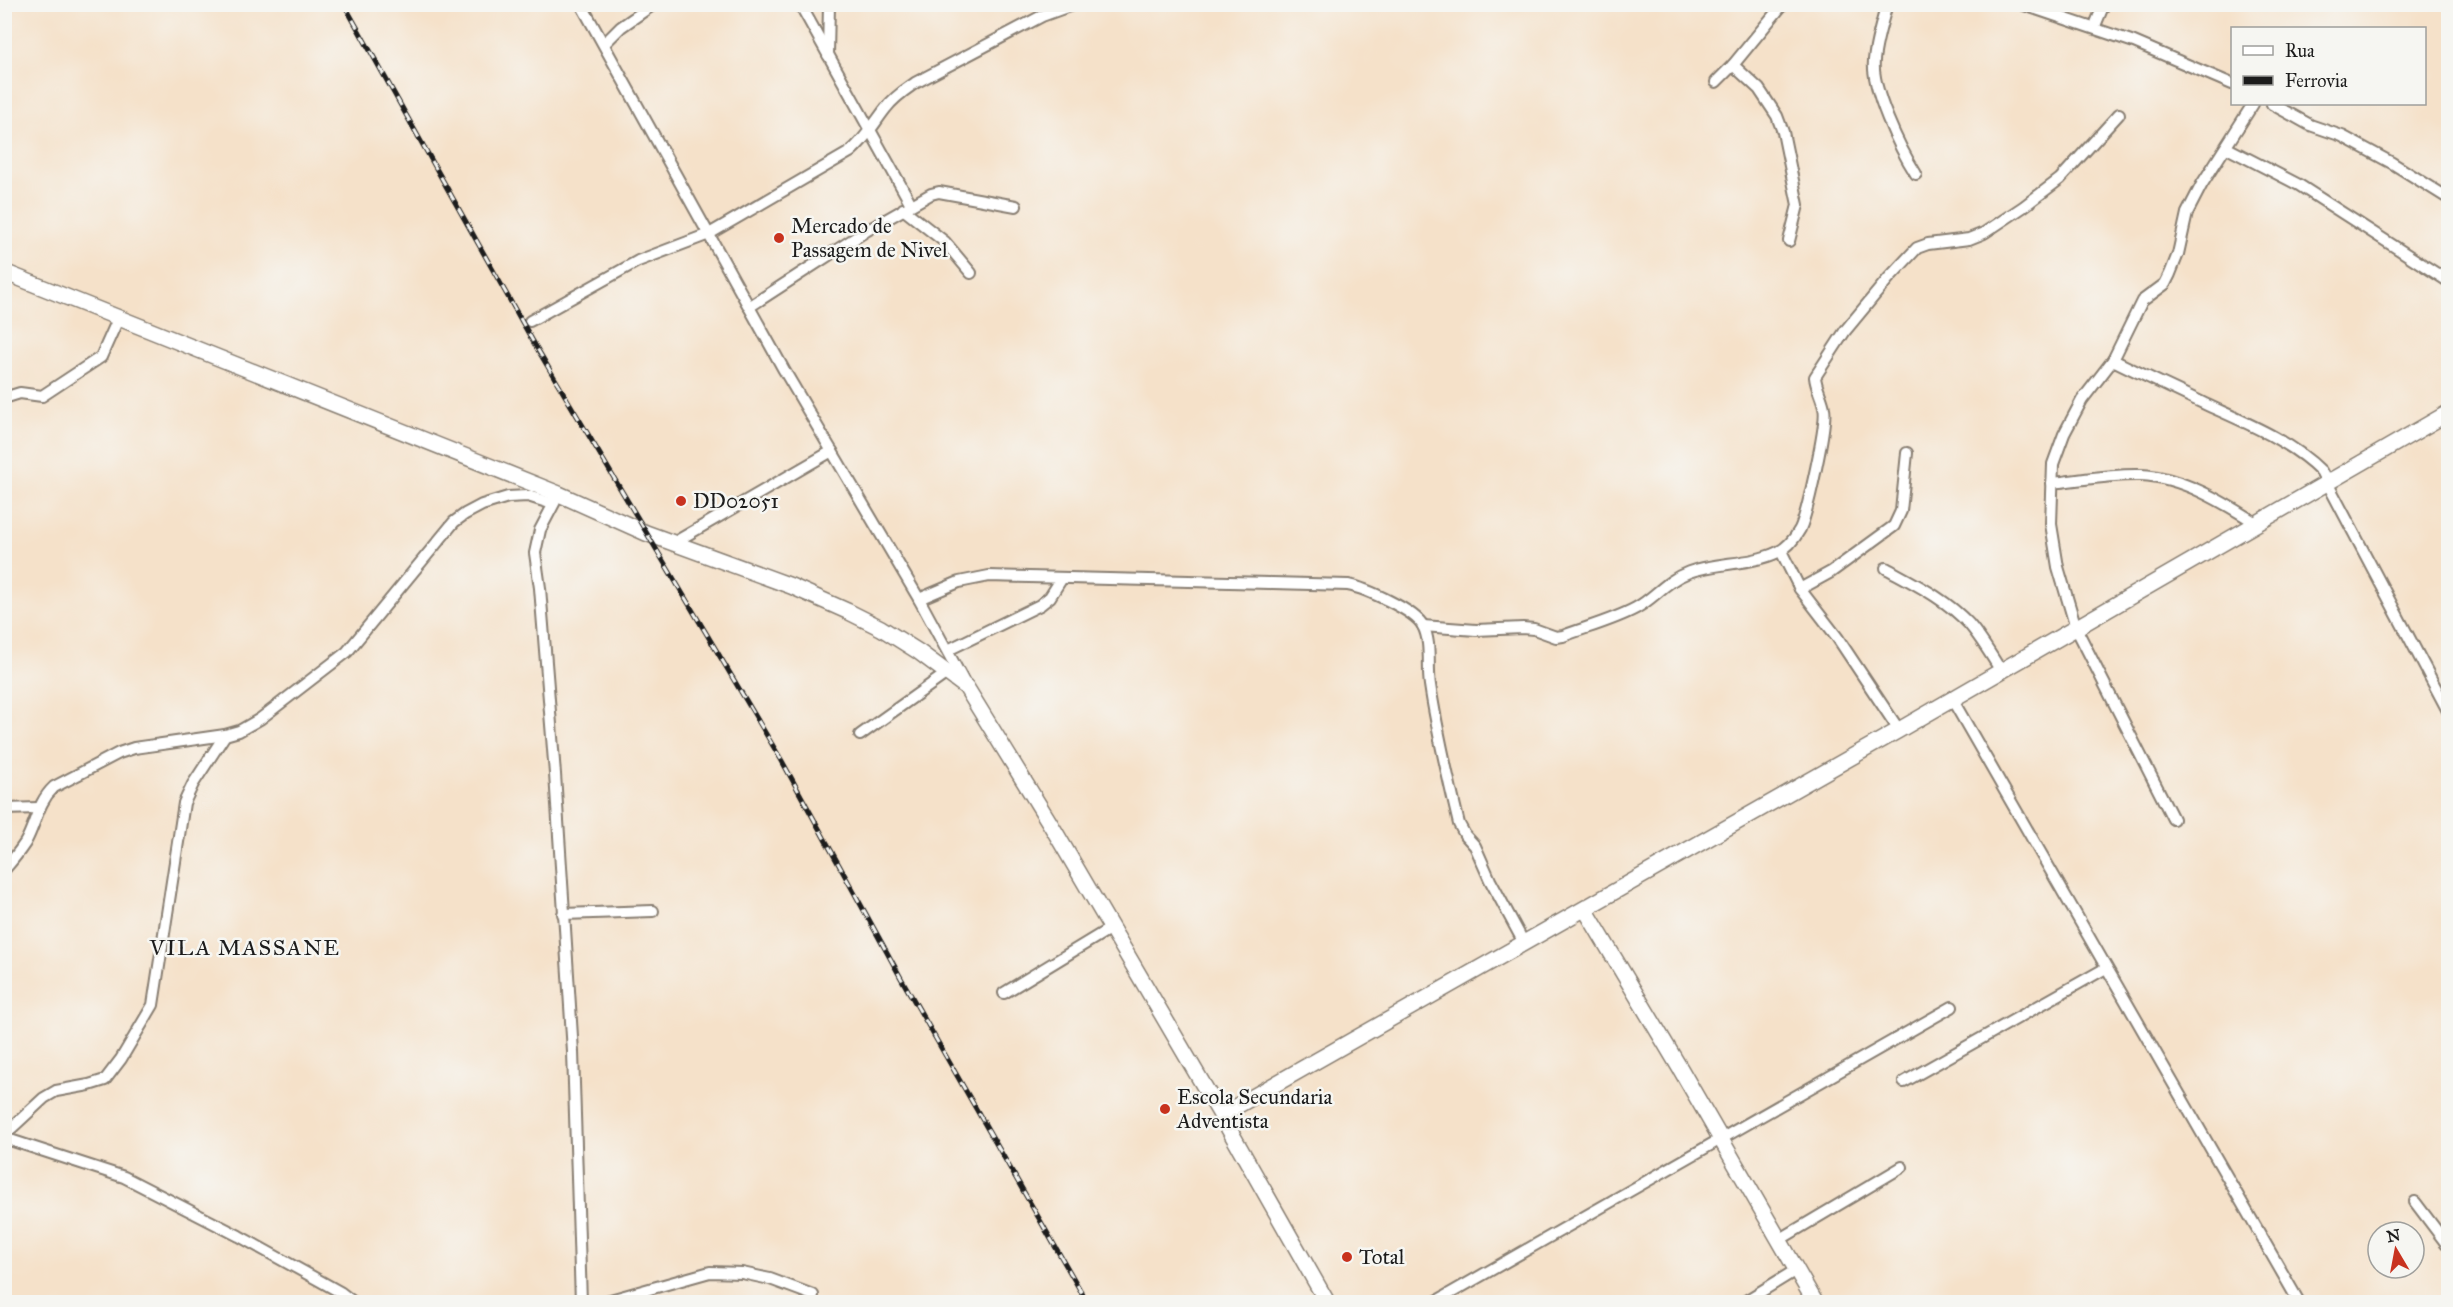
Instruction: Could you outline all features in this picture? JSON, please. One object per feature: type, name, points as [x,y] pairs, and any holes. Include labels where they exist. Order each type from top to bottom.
[{"type":"street","points":[[581,4],[749,307],[948,650],[966,687],[978,703],[1221,1115],[1327,1302]]},
{"type":"street","points":[[604,44],[621,27],[654,4]]},
{"type":"street","points":[[800,4],[871,131],[907,206],[945,242],[971,273]]},
{"type":"street","points":[[828,55],[829,4]]},
{"type":"street","points":[[530,321],[638,261],[709,234],[850,152],[871,131],[885,108],[915,83],[1042,16],[1075,4]]},
{"type":"street","points":[[1716,82],[1733,65],[1783,4]]},
{"type":"street","points":[[1887,4],[1874,62],[1875,77],[1893,132],[1916,174]]},
{"type":"street","points":[[2094,28],[2104,4]]},
{"type":"street","points":[[2027,6],[2134,42],[2231,84]]},
{"type":"street","points":[[1733,65],[1759,89],[1777,116],[1783,132],[1798,205],[1789,241]]},
{"type":"street","points":[[2173,819],[2076,628],[2058,567],[2051,524],[2053,464],[2064,434],[2082,400],[2113,360],[2142,301],[2165,284],[2175,264],[2187,213],[2202,184],[2252,105]]},
{"type":"street","points":[[2274,105],[2310,125],[2342,136],[2392,163],[2448,198]]},
{"type":"street","points":[[919,599],[959,582],[989,576],[1347,585],[1361,587],[1395,605],[1423,626],[1476,630],[1523,628],[1534,629],[1556,637],[1635,609],[1665,584],[1684,574],[1768,556],[1788,546],[1800,529],[1813,482],[1825,409],[1815,377],[1845,331],[1917,248],[1928,244],[1969,239],[1984,233],[2024,207],[2060,179],[2119,114]]},
{"type":"street","points":[[2227,148],[2299,185],[2448,281]]},
{"type":"street","points":[[749,307],[907,206],[931,194],[939,192],[1016,206]]},
{"type":"street","points":[[4,272],[118,319],[206,351],[556,499],[791,586],[881,628],[966,687]]},
{"type":"street","points":[[4,398],[21,393],[42,396],[85,369],[100,357],[118,319]]},
{"type":"street","points":[[2113,360],[2247,422],[2312,463],[2327,483],[2448,711]]},
{"type":"street","points":[[1221,1115],[1899,730],[2448,413]]},
{"type":"street","points":[[675,542],[832,451]]},
{"type":"street","points":[[1800,589],[1831,572],[1894,526],[1901,511],[1908,453]]},
{"type":"street","points":[[2052,483],[2122,475],[2144,475],[2174,482],[2200,492],[2224,503],[2256,523]]},
{"type":"street","points":[[4,870],[26,842],[39,808],[46,795],[54,787],[118,753],[134,748],[225,735],[239,731],[260,719],[347,652],[459,518],[482,505],[508,496],[556,499]]},
{"type":"street","points":[[556,499],[540,530],[535,553],[540,588],[555,774],[573,1052],[581,1302],[603,1302],[710,1272],[770,1279],[813,1295]]},
{"type":"street","points":[[1780,551],[1800,589],[1837,637],[1899,730]]},
{"type":"street","points":[[1886,568],[1930,592],[1955,611],[1970,625],[2001,671]]},
{"type":"street","points":[[948,650],[1040,605],[1050,597],[1062,578]]},
{"type":"street","points":[[1423,626],[1434,711],[1459,824],[1475,846],[1490,880],[1524,943]]},
{"type":"street","points":[[860,735],[947,673]]},
{"type":"street","points":[[1952,699],[2299,1302]]},
{"type":"street","points":[[225,735],[193,784],[184,803],[153,1005],[121,1059],[105,1080],[56,1091],[44,1098],[4,1137],[124,1177],[239,1236],[340,1292],[353,1302]]},
{"type":"street","points":[[4,809],[39,808]]},
{"type":"street","points":[[1585,909],[1815,1302]]},
{"type":"street","points":[[563,914],[653,911]]},
{"type":"street","points":[[1004,993],[1111,928]]},
{"type":"street","points":[[1904,1082],[2106,968]]},
{"type":"street","points":[[1435,1302],[1953,1008]]},
{"type":"street","points":[[1779,1240],[1902,1167]]},
{"type":"street","points":[[2415,1202],[2448,1244]]},
{"type":"street","points":[[1744,1302],[1796,1270]]},
{"type":"railway","points":[[344,4],[535,345],[782,761],[901,978],[1087,1302]]},
{"type":"place","name":"Mercado de Passagem de Nivel","points":[[779,238]]},
{"type":"place","name":"DD02051","points":[[681,501]]},
{"type":"place","name":"Escola Secundaria Adventista","points":[[1165,1109]]},
{"type":"place","name":"Total","points":[[1347,1257]]},
{"type":"district","name":"VILA MASSANE","points":[[245,947]]}]
